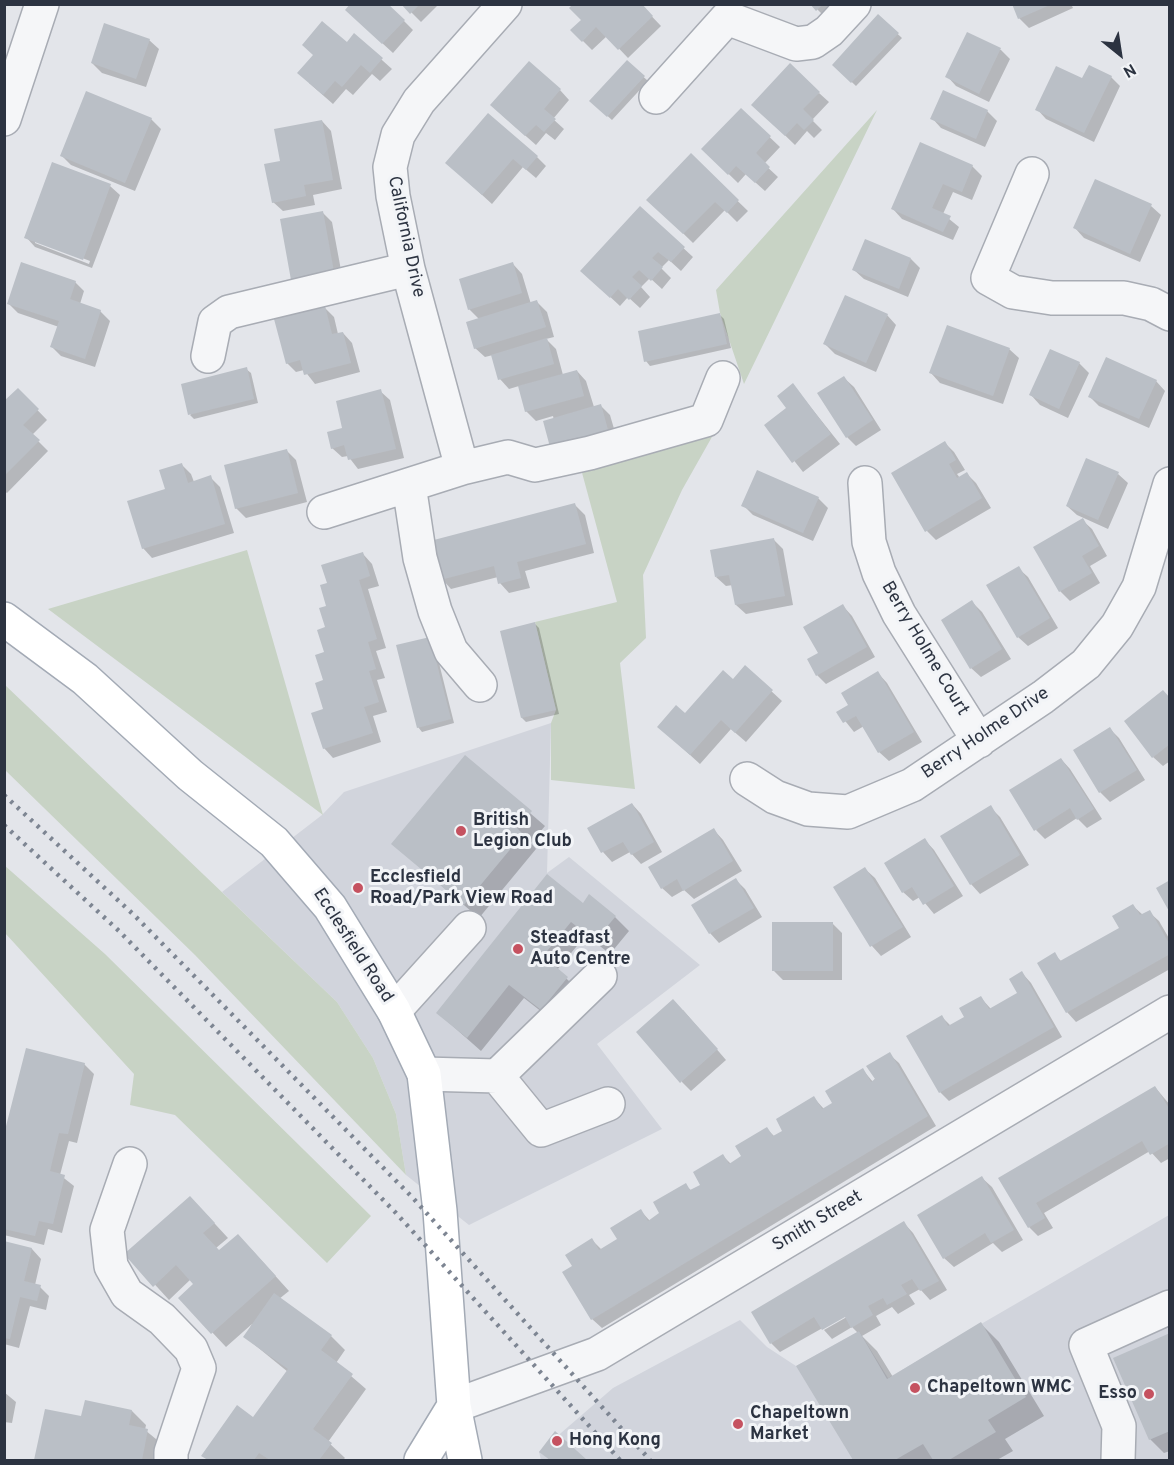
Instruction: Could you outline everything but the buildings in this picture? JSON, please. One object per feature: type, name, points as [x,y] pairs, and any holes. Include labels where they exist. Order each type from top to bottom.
[{"type":"main road","name":"Ecclesfield Road","points":[[4,619],[85,679],[190,775],[274,842],[330,907],[394,1011],[424,1074],[440,1211],[454,1406],[465,1461]]},
{"type":"main road","points":[[421,1461],[454,1406]]},
{"type":"street","points":[[4,119],[42,4]]},
{"type":"street","name":"California Drive","points":[[462,468],[408,268],[393,196],[390,167],[398,135],[419,101],[505,4]]},
{"type":"street","points":[[656,97],[725,11],[796,44],[813,42],[828,31],[854,4]]},
{"type":"street","points":[[1032,174],[988,278],[1013,292],[1052,298],[1124,298],[1151,304],[1170,314]]},
{"type":"street","points":[[208,356],[215,322],[229,312],[408,268]]},
{"type":"street","points":[[324,512],[462,468],[508,457],[535,465],[590,453],[706,420],[723,378]]},
{"type":"street","name":"Berry Holme Court","points":[[865,483],[869,542],[879,573],[899,614],[979,741]]},
{"type":"street","name":"Berry Holme Drive","points":[[747,779],[775,797],[808,809],[848,812],[912,785],[979,741],[1086,664],[1117,626],[1162,542],[1170,484]]},
{"type":"street","points":[[409,485],[420,558],[435,611],[451,651],[480,686]]},
{"type":"street","points":[[394,1011],[469,928]]},
{"type":"street","points":[[424,1074],[497,1076],[600,976]]},
{"type":"street","name":"Smith Street","points":[[454,1406],[597,1354],[1170,1012]]},
{"type":"street","points":[[497,1076],[542,1130],[608,1104]]},
{"type":"street","points":[[130,1164],[107,1230],[111,1266],[127,1294],[162,1318],[191,1349],[199,1368],[171,1452],[171,1461]]},
{"type":"street","points":[[1118,1461],[1119,1426],[1086,1345],[1170,1307]]},
{"type":"shaded area","points":[[551,723],[547,873],[569,857],[700,965],[597,1044],[662,1129],[469,1225],[406,1175],[396,1114],[373,1058],[337,1002],[222,892],[322,815],[344,792]]},
{"type":"shaded area","points":[[1169,1215],[1169,1460],[541,1460],[539,1452],[613,1388],[740,1320],[767,1347],[796,1366],[859,1331],[888,1378]]},
{"type":"green space","points":[[877,110],[744,384],[720,313],[716,290]]},
{"type":"green space","points":[[717,428],[682,490],[643,575],[646,638],[620,663],[635,789],[551,780],[551,723],[556,710],[535,622],[617,602],[581,469]]},
{"type":"green space","points":[[247,550],[323,815],[48,609]]},
{"type":"green space","points":[[5,685],[337,1002],[373,1058],[396,1114],[406,1175],[195,955],[5,770]]},
{"type":"green space","points":[[4,865],[105,954],[371,1216],[327,1263],[175,1115],[130,1105],[134,1074],[5,933]]},
{"type":"railway","points":[[4,795],[134,915],[412,1197],[650,1460]]},
{"type":"railway","points":[[4,825],[119,931],[396,1213],[620,1460]]},
{"type":"place","name":"British Legion Club","points":[[461,831]]},
{"type":"place","name":"Ecclesfield Road/Park View Road","points":[[358,888]]},
{"type":"place","name":"Steadfast Auto Centre","points":[[518,949]]},
{"type":"place","name":"Chapeltown WMC","points":[[915,1388]]},
{"type":"place","name":"Esso","points":[[1149,1394]]},
{"type":"place","name":"Chapeltown Market","points":[[738,1424]]},
{"type":"place","name":"Hong Kong","points":[[557,1441]]}]
